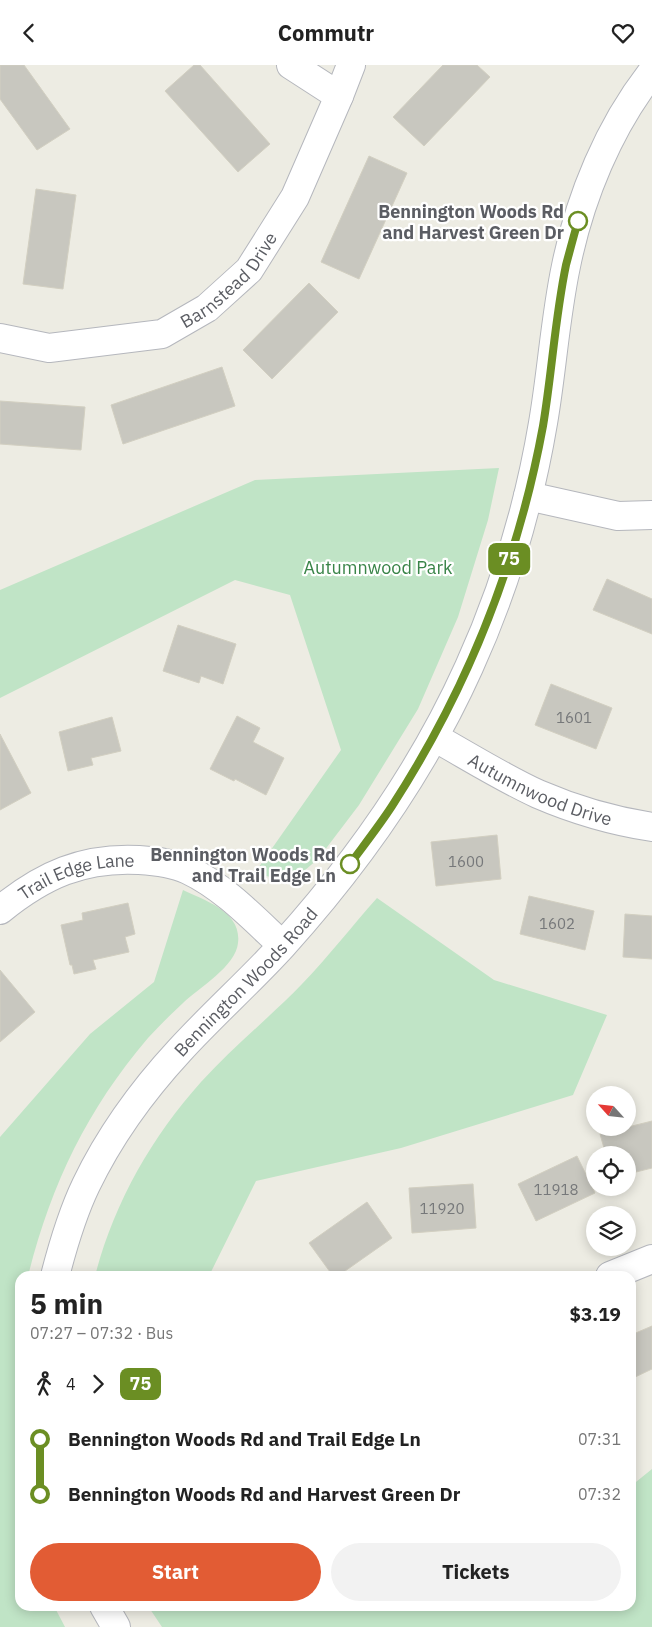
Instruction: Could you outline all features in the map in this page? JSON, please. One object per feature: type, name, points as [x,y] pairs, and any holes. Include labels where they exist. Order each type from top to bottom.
[{"type":"street","points":[[291,65],[339,96]]},
{"type":"street","name":"Barnstead Drive","points":[[0,338],[49,348],[162,334],[207,308],[249,270],[295,197],[351,65]]},
{"type":"street","name":"Bennington Woods Road","points":[[56,1271],[66,1236],[85,1187],[110,1141],[137,1102],[181,1049],[282,945],[337,881],[391,808],[434,737],[469,667],[499,593],[528,496],[543,425],[566,265],[582,206],[608,143],[639,89],[652,72]]},
{"type":"street","points":[[528,496],[618,516],[652,515]]},
{"type":"street","name":"Autumnwood Drive","points":[[434,737],[536,793],[563,804],[623,823],[652,827]]},
{"type":"street","name":"Trail Edge Lane","points":[[0,910],[22,891],[53,875],[87,863],[120,859],[155,861],[186,869],[219,888],[282,945]]},
{"type":"street","points":[[622,1271],[652,1259]]},
{"type":"street","points":[[107,1611],[116,1627]]},
{"type":"green space","name":"Autumnwood Park","points":[[499,468],[488,520],[458,617],[418,709],[359,805],[318,859],[304,871],[277,878],[254,874],[341,750],[290,595],[235,580],[0,698],[0,590],[255,480]]},
{"type":"green space","points":[[183,890],[212,903],[221,909],[234,923],[238,932],[238,943],[236,952],[231,960],[152,1034],[106,1093],[73,1150],[60,1180],[37,1243],[29,1271],[15,1271],[15,1611],[57,1611],[65,1627],[0,1627],[0,1137],[90,1034],[154,982]]},
{"type":"green space","points":[[377,898],[494,980],[607,1015],[573,1095],[401,1148],[256,1181],[211,1271],[96,1271],[103,1249],[124,1197],[150,1149],[166,1126],[201,1082],[322,963]]},
{"type":"green space","points":[[652,1469],[652,1627],[162,1627],[151,1611],[636,1611],[636,1482]]},
{"type":"building","points":[[0,65],[24,65],[70,129],[37,150],[0,99]]},
{"type":"building","points":[[194,65],[200,65],[270,144],[238,172],[165,91]]},
{"type":"building","points":[[443,65],[477,65],[490,77],[424,146],[393,117]]},
{"type":"building","points":[[369,156],[407,173],[359,279],[321,262]]},
{"type":"building","points":[[36,189],[76,195],[63,289],[23,284]]},
{"type":"building","points":[[309,283],[338,312],[272,379],[243,350]]},
{"type":"building","points":[[222,367],[235,406],[123,444],[111,405]]},
{"type":"building","points":[[0,401],[85,407],[81,450],[0,444]]},
{"type":"building","points":[[607,579],[652,599],[652,634],[593,610]]},
{"type":"building","points":[[178,625],[236,644],[223,684],[201,676],[199,683],[163,671]]},
{"type":"building","points":[[551,684],[612,708],[596,749],[535,725]]},
{"type":"building","points":[[237,716],[260,728],[253,742],[284,758],[266,795],[210,769]]},
{"type":"building","points":[[112,717],[121,751],[91,758],[93,765],[68,771],[59,732]]},
{"type":"building","points":[[0,734],[31,793],[0,810]]},
{"type":"building","points":[[497,835],[501,879],[436,886],[431,842]]},
{"type":"building","points":[[529,896],[594,911],[585,950],[520,934]]},
{"type":"building","points":[[128,903],[135,934],[125,937],[129,952],[93,960],[96,969],[74,974],[72,965],[70,965],[61,925],[83,920],[82,913]]},
{"type":"building","points":[[625,914],[652,916],[652,959],[623,957]]},
{"type":"building","points":[[0,970],[35,1012],[0,1042]]},
{"type":"building","points":[[652,1121],[652,1168],[636,1172],[636,1146],[603,1146],[601,1136],[636,1136],[636,1125]]},
{"type":"building","points":[[577,1156],[586,1174],[586,1196],[589,1196],[536,1221],[518,1184]]},
{"type":"building","points":[[473,1184],[476,1228],[412,1233],[409,1188]]},
{"type":"building","points":[[367,1202],[392,1238],[345,1271],[329,1271],[309,1243]]},
{"type":"building","points":[[652,1326],[652,1369],[636,1377],[636,1333]]},
{"type":"bus line","name":"75","points":[[350,864],[391,808],[434,737],[469,667],[499,593],[528,496],[543,425],[566,265],[578,221]]},
{"type":"place","name":"Bennington Woods Rd and Harvest Green Dr","points":[[578,221]]},
{"type":"place","name":"Bennington Woods Rd and Trail Edge Ln","points":[[350,864]]}]
